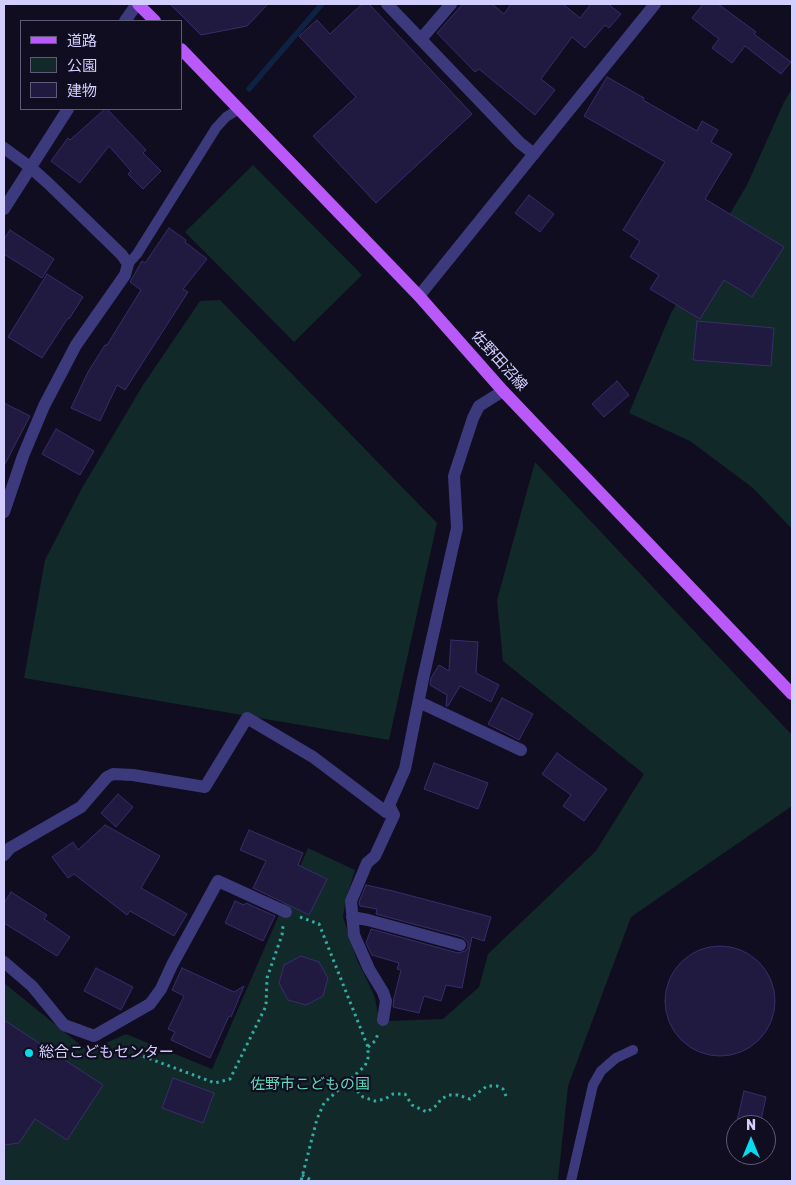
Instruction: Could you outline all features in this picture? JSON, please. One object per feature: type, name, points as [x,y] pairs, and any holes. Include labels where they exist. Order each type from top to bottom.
[{"type":"main road","points":[[137,4],[154,20]]},
{"type":"main road","name":"佐野田沼線","points":[[182,50],[419,296],[503,391],[792,694]]},
{"type":"street","points":[[126,20],[137,4]]},
{"type":"street","points":[[387,4],[520,143],[534,154]]},
{"type":"street","points":[[421,39],[451,4]]},
{"type":"street","points":[[419,296],[655,4]]},
{"type":"street","points":[[4,209],[67,110]]},
{"type":"street","points":[[4,148],[49,184],[115,248],[128,264],[125,274],[76,345],[44,406],[23,456],[4,512]]},
{"type":"street","points":[[4,855],[10,848],[81,807],[108,777],[113,774],[134,775],[205,787],[247,718],[313,757],[386,812],[406,769],[457,528],[454,476],[473,418],[479,406],[503,391]]},
{"type":"street","points":[[419,702],[521,750]]},
{"type":"street","points":[[383,1020],[386,1001],[354,935],[351,901],[367,863],[375,856],[394,815],[389,805]]},
{"type":"street","points":[[4,962],[32,986],[64,1025],[94,1036],[150,1004],[161,989],[172,964],[218,881],[286,912]]},
{"type":"street","points":[[352,917],[460,945]]},
{"type":"lane","points":[[128,264],[138,254],[216,128],[238,109]]},
{"type":"lane","points":[[571,1181],[593,1085],[601,1071],[616,1058],[633,1050]]},
{"type":"path","points":[[137,1054],[215,1083],[230,1078],[266,1006],[268,978],[282,935],[286,912],[319,924],[368,1047],[368,1058],[365,1066],[324,1103],[317,1119],[301,1181]]},
{"type":"path","points":[[348,1082],[363,1097],[375,1101],[385,1099],[393,1094],[406,1094],[412,1105],[427,1112],[437,1105],[441,1099],[449,1095],[458,1095],[470,1099],[487,1086],[497,1086],[503,1089],[506,1096]]},
{"type":"path","points":[[302,1175],[313,1181]]},
{"type":"green space","points":[[792,89],[792,529],[753,488],[690,441],[629,413],[671,313],[747,185],[784,102]]},
{"type":"green space","points":[[253,165],[362,275],[294,342],[185,232]]},
{"type":"green space","points":[[220,300],[437,523],[389,740],[24,678],[45,560],[82,488],[143,385],[200,301]]},
{"type":"green space","name":"佐野市こどもの国","points":[[535,462],[792,735],[792,806],[631,917],[568,1086],[558,1181],[4,1181],[4,983],[88,1051],[126,1034],[212,1069],[308,848],[355,870],[345,903],[343,917],[357,960],[375,998],[379,1019],[387,1021],[443,1019],[479,987],[488,954],[596,851],[644,774],[503,661],[497,600]]},
{"type":"building","points":[[170,4],[268,4],[247,26],[201,35]]},
{"type":"building","points":[[362,4],[369,4],[472,114],[376,203],[313,136],[356,97],[299,36],[317,20],[330,34]]},
{"type":"building","points":[[463,4],[492,4],[504,14],[511,4],[563,4],[580,18],[591,4],[608,4],[621,14],[609,28],[605,25],[585,48],[572,37],[541,79],[555,90],[535,115],[479,69],[475,72],[437,33]]},
{"type":"building","points":[[703,4],[718,4],[756,32],[754,34],[791,62],[781,74],[745,46],[732,63],[712,48],[719,39],[692,18]]},
{"type":"building","points":[[607,77],[697,131],[702,121],[718,130],[711,142],[732,154],[705,199],[784,247],[752,297],[724,280],[700,319],[650,289],[659,275],[630,257],[640,241],[623,230],[665,162],[584,116]]},
{"type":"building","points":[[104,110],[108,110],[146,150],[143,153],[161,171],[143,189],[128,174],[131,171],[109,146],[80,183],[51,161],[68,138],[70,140]]},
{"type":"building","points":[[529,195],[554,214],[540,232],[515,213]]},
{"type":"building","points":[[169,228],[207,259],[183,289],[188,292],[125,390],[117,385],[100,421],[71,408],[88,372],[141,290],[130,282],[142,261],[145,263]]},
{"type":"building","points":[[10,230],[54,259],[42,278],[4,254],[4,239]]},
{"type":"building","points":[[47,274],[83,297],[42,358],[8,337]]},
{"type":"building","points":[[697,321],[774,328],[771,366],[693,360]]},
{"type":"building","points":[[617,381],[629,395],[604,417],[592,404]]},
{"type":"building","points":[[4,403],[30,416],[4,466]]},
{"type":"building","points":[[56,429],[94,451],[80,475],[42,454]]},
{"type":"building","points":[[451,640],[478,642],[476,673],[499,685],[491,702],[460,686],[448,706],[446,706],[447,695],[430,685],[431,678],[439,665],[449,671]]},
{"type":"building","points":[[502,698],[533,714],[519,740],[488,724]]},
{"type":"building","points":[[557,753],[607,789],[584,821],[563,806],[571,795],[542,774]]},
{"type":"building","points":[[434,763],[488,783],[478,809],[424,789]]},
{"type":"building","points":[[118,794],[133,807],[116,827],[101,813]]},
{"type":"building","points":[[105,825],[160,856],[141,888],[187,914],[174,936],[130,911],[127,915],[74,874],[68,878],[52,857],[73,842],[78,850]]},
{"type":"building","points":[[249,830],[303,853],[298,865],[327,879],[309,915],[253,888],[266,861],[240,850]]},
{"type":"building","points":[[366,885],[491,917],[484,941],[472,937],[462,988],[446,985],[441,1001],[424,996],[419,1013],[393,1007],[401,970],[397,969],[399,963],[372,955],[366,943],[371,929],[458,953],[468,948],[468,943],[462,937],[376,914],[377,909],[360,906],[359,902]]},
{"type":"building","points":[[11,892],[47,915],[44,919],[70,937],[57,956],[4,923],[4,903]]},
{"type":"building","points":[[235,901],[244,905],[246,903],[275,916],[263,941],[225,923]]},
{"type":"building","points":[[720,946],[731,947],[741,951],[759,962],[770,980],[774,990],[774,1012],[770,1022],[759,1040],[741,1051],[731,1055],[720,1056],[709,1055],[699,1051],[681,1040],[670,1022],[666,1012],[665,1001],[666,990],[670,980],[681,962],[699,951],[709,947]]},
{"type":"building","points":[[301,956],[319,962],[328,978],[323,996],[306,1005],[288,1000],[279,983],[284,965]]},
{"type":"building","points":[[96,968],[133,987],[121,1010],[84,991]]},
{"type":"building","points":[[182,968],[234,992],[244,986],[210,1058],[171,1040],[175,1032],[168,1029],[184,996],[172,990]]},
{"type":"building","name":"総合こどもセンター","points":[[4,1020],[103,1085],[67,1140],[35,1119],[19,1143],[4,1145]]},
{"type":"building","points":[[173,1078],[214,1093],[203,1123],[162,1108]]},
{"type":"building","points":[[744,1091],[766,1097],[762,1115],[738,1115]]},
{"type":"waterway","points":[[249,89],[322,4]]},
{"type":"place","name":"総合こどもセンター","points":[[29,1053]]}]
